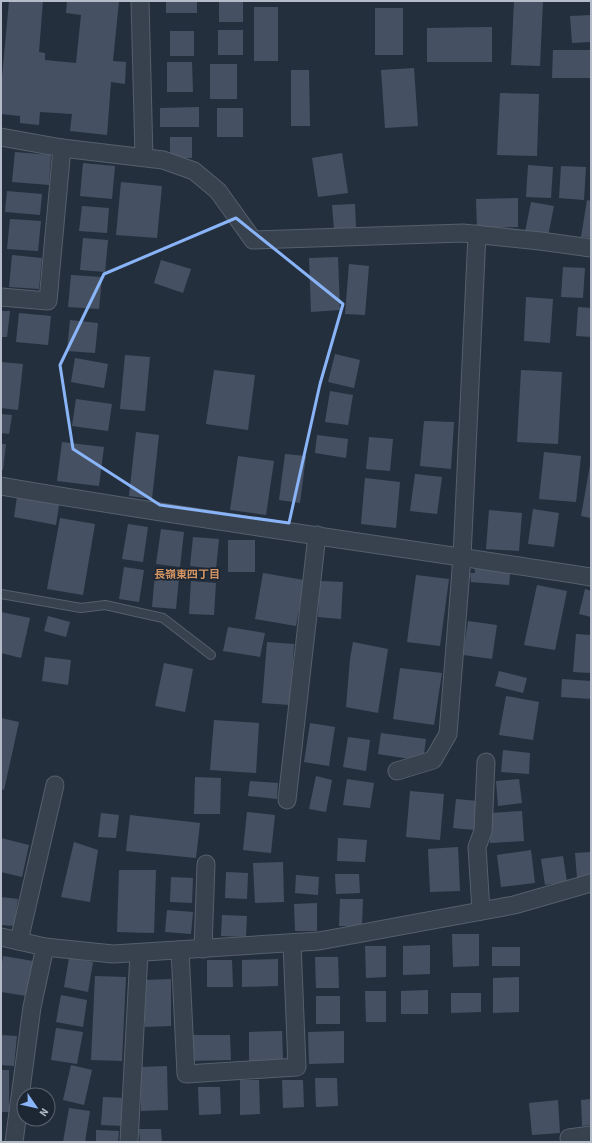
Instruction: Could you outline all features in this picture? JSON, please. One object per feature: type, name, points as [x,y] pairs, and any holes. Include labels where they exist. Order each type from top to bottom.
[{"type":"street","points":[[140,1],[144,157]]},
{"type":"street","points":[[1,138],[62,148],[163,160],[194,171],[218,191],[253,240],[463,233],[591,248]]},
{"type":"street","points":[[1,297],[48,301],[62,148]]},
{"type":"street","points":[[397,771],[433,760],[448,734],[462,557],[477,234]]},
{"type":"street","points":[[1,486],[113,506],[591,577]]},
{"type":"street","points":[[288,800],[317,536]]},
{"type":"street","points":[[482,911],[477,847],[483,831],[486,762]]},
{"type":"street","points":[[19,941],[55,785]]},
{"type":"street","points":[[202,949],[206,864]]},
{"type":"street","points":[[1,937],[45,947],[113,954],[319,941],[514,905],[591,883]]},
{"type":"street","points":[[180,950],[186,1074],[297,1067],[292,942]]},
{"type":"street","points":[[14,1142],[32,1007],[45,947]]},
{"type":"street","points":[[129,1142],[139,953]]},
{"type":"street","points":[[569,1138],[591,1135]]},
{"type":"lane","points":[[1,594],[81,608],[105,605],[163,618],[211,655]]},
{"type":"highlighted area","points":[[236,218],[343,304],[320,384],[289,523],[160,505],[73,449],[60,365],[104,274]]},
{"type":"building","points":[[9,1],[43,1],[39,52],[45,53],[45,60],[76,63],[81,15],[66,13],[67,1],[119,1],[113,61],[126,62],[125,84],[111,82],[107,135],[70,131],[72,114],[40,112],[39,125],[20,123],[20,116],[1,114],[1,88]]},
{"type":"building","points":[[166,1],[197,1],[197,13],[166,13]]},
{"type":"building","points":[[219,1],[243,1],[243,22],[219,22]]},
{"type":"building","points":[[514,1],[543,1],[540,66],[511,65]]},
{"type":"building","points":[[254,7],[278,7],[278,61],[254,61]]},
{"type":"building","points":[[375,8],[403,8],[403,55],[375,55]]},
{"type":"building","points":[[591,15],[591,42],[572,43],[570,16]]},
{"type":"building","points":[[492,27],[492,62],[427,62],[427,28]]},
{"type":"building","points":[[218,30],[243,30],[243,55],[218,55]]},
{"type":"building","points":[[170,31],[194,31],[194,56],[170,56]]},
{"type":"building","points":[[553,50],[591,50],[591,78],[552,78]]},
{"type":"building","points":[[167,62],[192,62],[193,92],[167,92]]},
{"type":"building","points":[[210,64],[237,64],[237,99],[210,99]]},
{"type":"building","points":[[414,68],[418,126],[385,128],[381,70]]},
{"type":"building","points":[[291,70],[309,70],[310,126],[291,126]]},
{"type":"building","points":[[500,93],[539,94],[537,156],[497,155]]},
{"type":"building","points":[[199,107],[199,127],[160,127],[160,108]]},
{"type":"building","points":[[217,108],[243,108],[243,137],[217,137]]},
{"type":"building","points":[[170,137],[192,137],[192,158],[170,158]]},
{"type":"building","points":[[15,152],[51,155],[49,185],[12,182]]},
{"type":"building","points":[[342,153],[348,193],[318,197],[312,158]]},
{"type":"building","points":[[83,163],[115,166],[112,199],[80,196]]},
{"type":"building","points":[[528,165],[553,167],[551,198],[526,197]]},
{"type":"building","points":[[561,166],[586,167],[584,200],[559,198]]},
{"type":"building","points":[[121,182],[162,186],[157,238],[116,235]]},
{"type":"building","points":[[7,191],[42,194],[40,215],[5,212]]},
{"type":"building","points":[[518,198],[518,227],[477,228],[476,199]]},
{"type":"building","points":[[587,200],[591,201],[591,238],[581,237]]},
{"type":"building","points":[[531,202],[554,206],[548,236],[525,232]]},
{"type":"building","points":[[355,204],[356,228],[334,229],[332,205]]},
{"type":"building","points":[[82,206],[109,208],[107,233],[79,231]]},
{"type":"building","points":[[10,219],[41,221],[38,251],[7,249]]},
{"type":"building","points":[[83,238],[108,240],[105,272],[80,270]]},
{"type":"building","points":[[12,255],[42,258],[39,289],[9,287]]},
{"type":"building","points":[[338,257],[340,310],[311,312],[309,258]]},
{"type":"building","points":[[161,260],[191,269],[183,293],[154,283]]},
{"type":"building","points":[[349,264],[369,266],[365,315],[345,314]]},
{"type":"building","points":[[563,267],[585,268],[583,298],[561,297]]},
{"type":"building","points":[[71,275],[102,277],[99,309],[68,307]]},
{"type":"building","points":[[526,297],[553,299],[550,343],[524,341]]},
{"type":"building","points":[[578,307],[591,308],[591,337],[576,336]]},
{"type":"building","points":[[1,311],[10,311],[7,337],[1,337]]},
{"type":"building","points":[[19,313],[51,316],[48,345],[16,342]]},
{"type":"building","points":[[70,320],[98,323],[95,353],[67,351]]},
{"type":"building","points":[[335,354],[360,360],[354,388],[328,382]]},
{"type":"building","points":[[125,355],[150,357],[145,411],[120,409]]},
{"type":"building","points":[[75,358],[108,364],[104,388],[71,382]]},
{"type":"building","points":[[1,362],[23,364],[18,410],[1,408]]},
{"type":"building","points":[[214,370],[255,375],[248,430],[206,424]]},
{"type":"building","points":[[521,370],[562,372],[558,444],[517,442]]},
{"type":"building","points":[[330,391],[353,395],[348,425],[325,422]]},
{"type":"building","points":[[76,399],[112,404],[108,431],[72,426]]},
{"type":"building","points":[[1,414],[12,415],[9,434],[1,433]]},
{"type":"building","points":[[424,421],[454,422],[451,469],[420,466]]},
{"type":"building","points":[[136,432],[159,435],[152,499],[129,496]]},
{"type":"building","points":[[317,435],[348,439],[346,458],[315,453]]},
{"type":"building","points":[[369,437],[393,439],[390,471],[366,469]]},
{"type":"building","points":[[62,442],[104,447],[99,486],[57,481]]},
{"type":"building","points":[[1,444],[6,444],[3,470],[1,470]]},
{"type":"building","points":[[544,452],[581,456],[576,502],[539,499]]},
{"type":"building","points":[[285,454],[306,456],[300,503],[279,500]]},
{"type":"building","points":[[238,456],[274,461],[266,515],[230,510]]},
{"type":"building","points":[[591,465],[591,518],[581,516]]},
{"type":"building","points":[[415,474],[442,477],[437,514],[410,511]]},
{"type":"building","points":[[365,478],[400,482],[396,528],[361,524]]},
{"type":"building","points":[[17,497],[59,505],[56,525],[14,517]]},
{"type":"building","points":[[533,509],[559,513],[554,547],[528,544]]},
{"type":"building","points":[[489,510],[522,513],[519,551],[486,549]]},
{"type":"building","points":[[60,518],[95,524],[83,595],[47,589]]},
{"type":"building","points":[[128,524],[148,527],[143,562],[122,559]]},
{"type":"building","points":[[161,529],[184,532],[180,567],[156,564]]},
{"type":"building","points":[[193,537],[219,539],[216,569],[190,566]]},
{"type":"building","points":[[228,540],[255,540],[255,572],[228,572]]},
{"type":"building","points":[[474,562],[511,564],[509,585],[471,582],[470,573],[475,573]]},
{"type":"building","points":[[124,567],[144,570],[139,602],[119,599]]},
{"type":"building","points":[[263,573],[304,580],[296,626],[255,619]]},
{"type":"building","points":[[155,574],[179,577],[176,609],[152,607]]},
{"type":"building","points":[[416,575],[449,579],[440,646],[407,642]]},
{"type":"building","points":[[191,581],[216,583],[214,615],[189,614]]},
{"type":"building","points":[[320,581],[343,582],[341,619],[318,617]]},
{"type":"building","points":[[537,585],[567,591],[555,650],[524,645]]},
{"type":"building","points":[[585,589],[591,591],[591,617],[579,614]]},
{"type":"building","points":[[1,612],[30,618],[21,658],[1,653]]},
{"type":"building","points":[[48,616],[70,622],[66,637],[44,631]]},
{"type":"building","points":[[468,621],[497,625],[492,659],[463,655]]},
{"type":"building","points":[[228,627],[265,633],[260,657],[223,651]]},
{"type":"building","points":[[576,634],[591,635],[591,673],[573,672]]},
{"type":"building","points":[[267,642],[294,644],[290,705],[262,703]]},
{"type":"building","points":[[353,642],[388,649],[378,713],[346,707]]},
{"type":"building","points":[[45,657],[71,660],[68,685],[42,681]]},
{"type":"building","points":[[164,663],[193,669],[185,712],[155,706]]},
{"type":"building","points":[[400,668],[442,673],[434,725],[393,719]]},
{"type":"building","points":[[499,671],[527,678],[523,693],[495,686]]},
{"type":"building","points":[[562,679],[591,681],[591,699],[561,697]]},
{"type":"building","points":[[506,696],[539,702],[533,740],[499,735]]},
{"type":"building","points":[[1,718],[19,722],[4,790],[1,789]]},
{"type":"building","points":[[214,720],[259,723],[256,773],[210,770]]},
{"type":"building","points":[[310,723],[335,727],[329,766],[304,762]]},
{"type":"building","points":[[381,733],[426,739],[423,761],[378,754]]},
{"type":"building","points":[[348,737],[370,740],[366,771],[343,767]]},
{"type":"building","points":[[503,750],[530,753],[529,774],[501,772]]},
{"type":"building","points":[[316,776],[332,780],[326,812],[309,809]]},
{"type":"building","points":[[195,777],[221,778],[220,814],[194,814]]},
{"type":"building","points":[[347,779],[374,783],[370,808],[343,805]]},
{"type":"building","points":[[519,779],[522,803],[498,806],[496,781]]},
{"type":"building","points":[[250,781],[278,783],[277,799],[248,796]]},
{"type":"building","points":[[410,791],[444,794],[440,840],[406,837]]},
{"type":"building","points":[[456,799],[478,801],[475,830],[453,828]]},
{"type":"building","points":[[522,811],[524,841],[490,843],[489,813]]},
{"type":"building","points":[[247,812],[275,815],[271,853],[243,850]]},
{"type":"building","points":[[101,813],[119,815],[116,838],[98,837]]},
{"type":"building","points":[[130,815],[200,823],[196,858],[126,851]]},
{"type":"building","points":[[1,838],[29,845],[22,877],[1,872]]},
{"type":"building","points":[[338,838],[367,840],[365,862],[337,861]]},
{"type":"building","points":[[74,842],[98,850],[90,902],[61,897]]},
{"type":"building","points":[[458,847],[460,891],[430,892],[428,849]]},
{"type":"building","points":[[531,850],[535,883],[501,887],[497,855]]},
{"type":"building","points":[[591,852],[591,877],[577,878],[575,853]]},
{"type":"building","points":[[563,856],[567,882],[545,885],[541,859]]},
{"type":"building","points":[[283,862],[284,902],[255,903],[253,863]]},
{"type":"building","points":[[119,870],[156,870],[154,933],[117,932]]},
{"type":"building","points":[[226,872],[248,873],[247,899],[225,898]]},
{"type":"building","points":[[335,874],[359,874],[360,893],[336,894]]},
{"type":"building","points":[[296,875],[319,877],[318,895],[295,893]]},
{"type":"building","points":[[171,877],[193,878],[192,903],[170,902]]},
{"type":"building","points":[[1,897],[18,899],[14,926],[1,925]]},
{"type":"building","points":[[340,899],[363,899],[362,926],[339,926]]},
{"type":"building","points":[[317,903],[317,931],[295,931],[294,904]]},
{"type":"building","points":[[167,910],[193,912],[191,934],[165,932]]},
{"type":"building","points":[[222,915],[247,916],[246,937],[221,936]]},
{"type":"building","points":[[452,934],[479,934],[479,966],[453,967]]},
{"type":"building","points":[[430,945],[430,974],[403,975],[403,946]]},
{"type":"building","points":[[365,946],[386,946],[386,977],[366,978]]},
{"type":"building","points":[[492,947],[520,947],[520,966],[492,966]]},
{"type":"building","points":[[3,956],[33,961],[27,996],[1,992],[1,969]]},
{"type":"building","points":[[315,957],[338,957],[339,988],[316,988]]},
{"type":"building","points":[[69,958],[93,962],[88,992],[64,987]]},
{"type":"building","points":[[278,959],[278,986],[242,987],[242,960]]},
{"type":"building","points":[[207,960],[232,960],[233,987],[207,987]]},
{"type":"building","points":[[95,976],[126,977],[122,1061],[91,1060]]},
{"type":"building","points":[[519,977],[519,1012],[493,1013],[493,978]]},
{"type":"building","points":[[171,979],[171,1026],[145,1027],[144,980]]},
{"type":"building","points":[[428,990],[428,1014],[401,1014],[401,991]]},
{"type":"building","points":[[365,991],[386,991],[386,1022],[366,1022]]},
{"type":"building","points":[[451,993],[481,993],[481,1012],[451,1013]]},
{"type":"building","points":[[61,995],[87,1000],[83,1027],[56,1022]]},
{"type":"building","points":[[316,996],[340,996],[340,1024],[316,1024]]},
{"type":"building","points":[[56,1028],[83,1032],[77,1064],[51,1060]]},
{"type":"building","points":[[282,1031],[283,1061],[249,1062],[249,1032]]},
{"type":"building","points":[[344,1031],[344,1063],[309,1064],[308,1032]]},
{"type":"building","points":[[1,1035],[17,1036],[14,1066],[1,1065]]},
{"type":"building","points":[[188,1035],[230,1035],[231,1060],[189,1061]]},
{"type":"building","points":[[71,1065],[92,1070],[84,1105],[63,1100]]},
{"type":"building","points":[[167,1066],[168,1110],[141,1111],[140,1067]]},
{"type":"building","points":[[1,1070],[9,1070],[9,1112],[1,1112]]},
{"type":"building","points":[[315,1078],[337,1078],[338,1106],[316,1107]]},
{"type":"building","points":[[240,1080],[259,1080],[260,1114],[240,1115]]},
{"type":"building","points":[[282,1080],[303,1080],[304,1107],[283,1108]]},
{"type":"building","points":[[198,1087],[220,1087],[221,1114],[199,1115]]},
{"type":"building","points":[[103,1097],[125,1098],[124,1126],[101,1125]]},
{"type":"building","points":[[591,1099],[591,1125],[582,1126],[581,1100]]},
{"type":"building","points":[[558,1100],[560,1133],[532,1135],[529,1103]]},
{"type":"building","points":[[69,1108],[90,1111],[85,1142],[63,1142]]},
{"type":"building","points":[[139,1129],[161,1129],[162,1142],[140,1142]]},
{"type":"building","points":[[96,1130],[119,1131],[118,1142],[96,1142]]},
{"type":"district","name":"長嶺東四丁目","points":[[187,574]]}]
